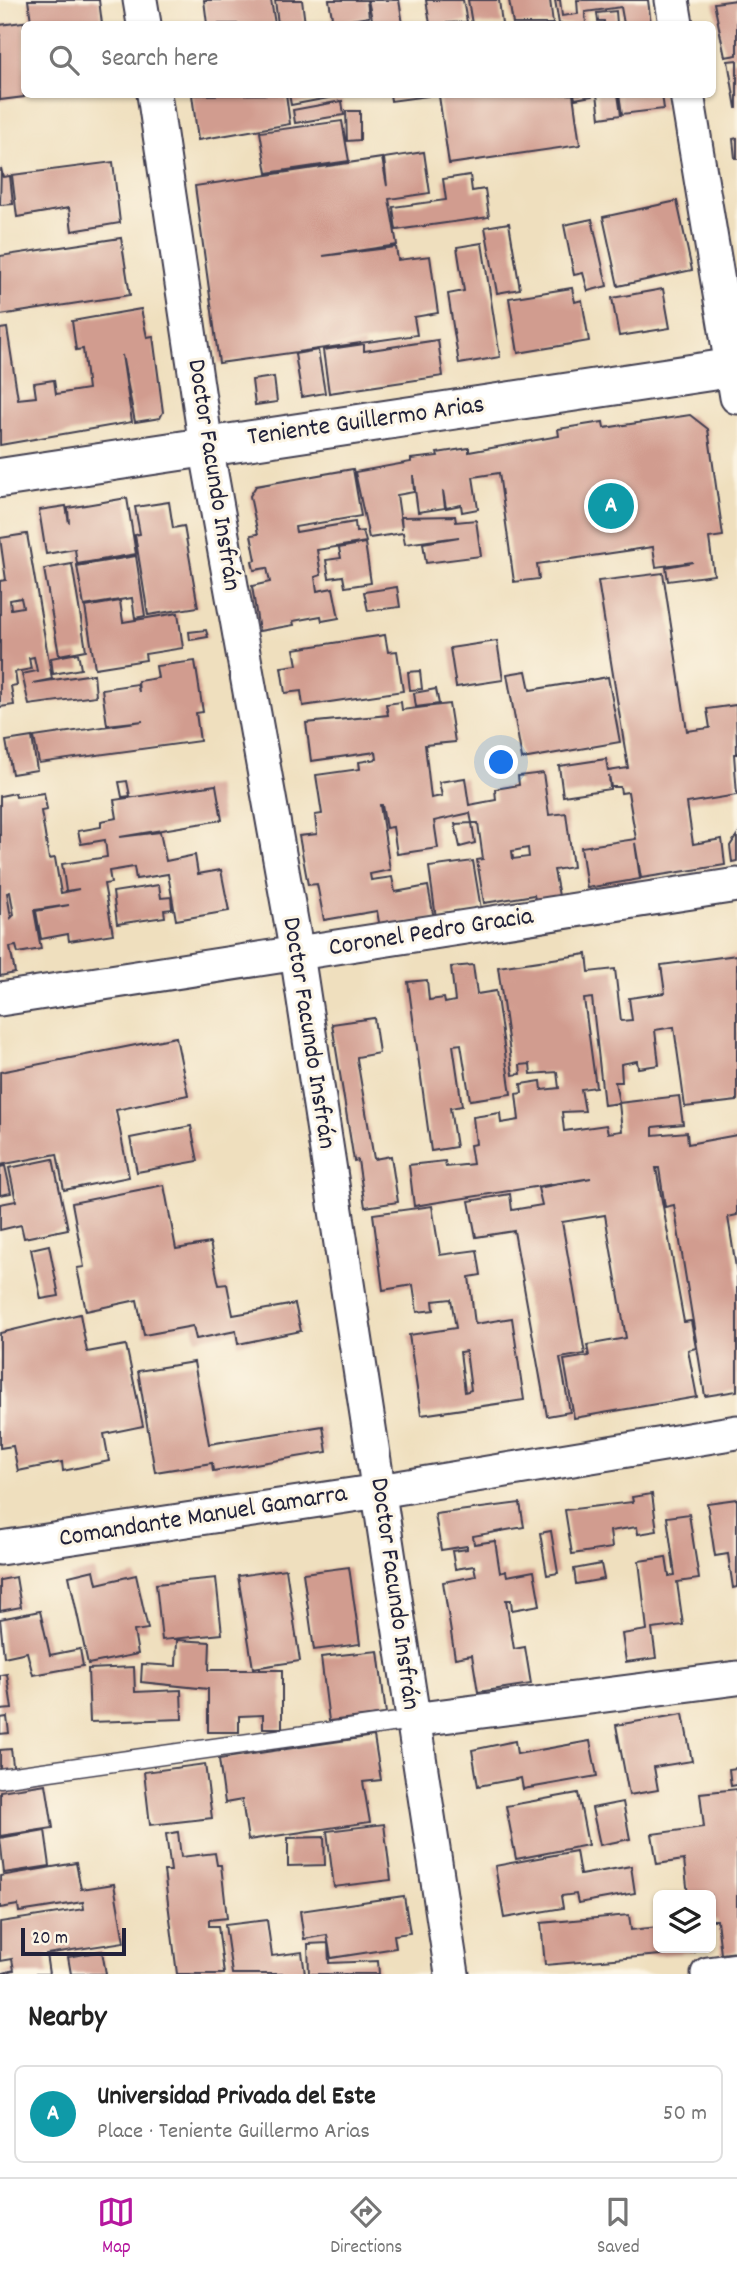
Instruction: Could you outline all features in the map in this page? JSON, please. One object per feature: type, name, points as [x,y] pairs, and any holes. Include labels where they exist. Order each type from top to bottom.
[{"type":"street","points":[[140,0],[144,21]]},
{"type":"street","points":[[672,0],[676,21]]},
{"type":"street","name":"Doctor Facundo Insfrán","points":[[155,98],[206,446],[297,954],[452,1974]]},
{"type":"street","points":[[689,98],[735,377]]},
{"type":"street","name":"Teniente Guillermo Arias","points":[[0,478],[206,446],[735,377]]},
{"type":"street","name":"Coronel Pedro Gracia","points":[[0,999],[737,885]]},
{"type":"street","name":"Comandante Manuel Gamarra","points":[[0,1548],[379,1491],[737,1432]]},
{"type":"street","points":[[412,1720],[737,1678]]},
{"type":"street","points":[[708,1974],[737,1970]]},
{"type":"lane","points":[[0,1778],[412,1720]]},
{"type":"building","points":[[28,0],[99,0],[102,21],[31,21]]},
{"type":"building","points":[[204,0],[271,0],[274,21],[207,21]]},
{"type":"building","points":[[275,0],[302,0],[305,21],[278,21]]},
{"type":"building","points":[[329,0],[367,0],[369,17],[333,21]]},
{"type":"building","points":[[368,0],[399,0],[402,21],[372,21]]},
{"type":"building","points":[[426,0],[463,0],[467,21],[430,21]]},
{"type":"building","points":[[468,0],[499,0],[502,21],[472,21]]},
{"type":"building","points":[[509,0],[550,0],[553,21],[512,21]]},
{"type":"building","points":[[555,0],[560,0],[562,16],[578,14],[577,0],[648,0],[651,21],[623,21],[621,7],[585,12],[586,21],[558,21]]},
{"type":"building","points":[[737,0],[737,55],[725,57],[714,3]]},
{"type":"building","points":[[616,11],[617,21],[598,21],[597,13]]},
{"type":"building","points":[[21,22],[21,97],[0,100],[0,25]]},
{"type":"building","points":[[737,60],[737,108],[736,108],[728,61]]},
{"type":"building","points":[[192,98],[287,98],[290,124],[198,140]]},
{"type":"building","points":[[290,98],[328,98],[291,105]]},
{"type":"building","points":[[391,98],[413,98],[391,101]]},
{"type":"building","points":[[439,98],[574,98],[580,145],[449,164]]},
{"type":"building","points":[[598,98],[619,98],[621,115],[600,118]]},
{"type":"building","points":[[620,98],[663,98],[664,109],[622,114]]},
{"type":"building","points":[[342,101],[344,115],[295,123],[293,110]]},
{"type":"building","points":[[346,111],[360,111],[360,140],[347,141]]},
{"type":"building","points":[[342,121],[349,161],[267,173],[260,132]]},
{"type":"building","points":[[737,138],[737,158],[735,158],[733,139]]},
{"type":"building","points":[[424,152],[430,193],[389,199],[397,245],[323,256],[396,247],[398,260],[430,256],[438,313],[414,317],[417,335],[219,363],[195,186],[382,158],[387,186],[384,158]]},
{"type":"building","points":[[113,162],[120,223],[72,231],[69,208],[17,217],[12,175]]},
{"type":"building","points":[[1,168],[3,177],[10,176],[13,204],[0,205]]},
{"type":"building","points":[[470,175],[472,191],[485,189],[489,217],[396,230],[393,207],[446,200],[443,179]]},
{"type":"building","points":[[677,201],[692,270],[618,286],[603,217]]},
{"type":"building","points":[[592,219],[607,286],[588,291],[583,273],[574,275],[564,225]]},
{"type":"building","points":[[509,223],[520,289],[497,293],[485,227]]},
{"type":"building","points":[[121,238],[130,295],[0,315],[0,256]]},
{"type":"building","points":[[482,243],[500,357],[459,364],[448,294],[464,291],[457,247]]},
{"type":"building","points":[[572,288],[575,302],[582,300],[589,341],[518,353],[509,298]]},
{"type":"building","points":[[663,289],[670,328],[619,336],[612,298]]},
{"type":"building","points":[[141,309],[147,337],[153,336],[163,412],[160,418],[135,422],[122,355],[132,422],[0,445],[0,329],[7,328],[18,399],[36,397],[34,383],[54,380],[56,394],[88,389],[83,349],[76,350],[72,321]]},
{"type":"building","points":[[438,340],[443,376],[329,393],[323,350],[364,344],[364,351]]},
{"type":"building","points":[[318,350],[325,393],[302,397],[295,354]]},
{"type":"building","points":[[274,377],[277,402],[255,405],[252,380]]},
{"type":"building","points":[[690,415],[708,429],[723,536],[709,538],[714,575],[668,581],[666,567],[693,562],[656,567],[653,547],[537,564],[539,579],[514,582],[499,473],[473,477],[478,509],[462,512],[461,505],[446,508],[443,491],[445,508],[418,512],[413,475],[414,492],[397,495],[402,529],[401,517],[455,516],[456,522],[476,520],[481,556],[426,563],[423,543],[459,537],[405,544],[403,533],[369,538],[355,472],[411,462],[411,459],[438,456],[437,453],[469,448],[469,452],[559,436],[558,429],[603,422],[604,428]]},
{"type":"building","points":[[353,469],[361,516],[295,527],[296,532],[355,522],[356,532],[363,531],[366,542],[317,550],[321,575],[315,577],[317,591],[333,588],[339,618],[322,621],[321,616],[293,621],[294,625],[259,631],[252,586],[270,582],[267,568],[254,570],[252,561],[256,560],[251,535],[258,534],[250,496],[256,486]]},
{"type":"building","points":[[127,498],[136,554],[77,564],[75,549],[46,554],[39,510],[66,506],[69,523],[68,508]]},
{"type":"building","points":[[169,502],[173,528],[184,526],[198,607],[148,615],[135,535],[140,534],[135,507]]},
{"type":"building","points":[[27,534],[52,679],[33,683],[94,674],[96,696],[29,705],[22,674],[37,671],[34,657],[29,658],[31,669],[15,672],[17,685],[11,686],[14,705],[0,707],[0,581],[6,580],[0,538]],"holes":[[[21,598],[23,607],[11,609],[10,600]]]},
{"type":"building","points":[[365,543],[371,583],[345,587],[343,576],[329,578],[326,560],[341,558],[339,548]]},
{"type":"building","points":[[136,556],[145,616],[135,618],[132,598],[84,606],[77,566]]},
{"type":"building","points":[[72,564],[86,650],[59,655],[44,569]]},
{"type":"building","points":[[663,573],[687,731],[710,728],[707,709],[736,705],[737,754],[734,754],[737,795],[687,803],[693,844],[722,839],[725,865],[641,878],[635,843],[640,879],[587,888],[581,847],[636,839],[628,792],[621,793],[620,787],[611,787],[609,775],[610,789],[563,796],[559,766],[606,759],[608,771],[628,768],[598,581]]},
{"type":"building","points":[[397,587],[400,607],[368,611],[364,592]]},
{"type":"building","points":[[120,601],[123,622],[178,613],[183,648],[145,654],[146,660],[95,668],[85,607]]},
{"type":"building","points":[[206,630],[208,637],[190,640],[189,632]]},
{"type":"building","points":[[385,635],[388,652],[397,651],[403,691],[303,706],[301,691],[285,693],[281,667],[297,665],[294,649]]},
{"type":"building","points":[[497,641],[503,680],[456,687],[450,648]]},
{"type":"building","points":[[78,653],[81,669],[53,674],[51,658]]},
{"type":"building","points":[[195,661],[203,712],[196,713],[200,741],[39,763],[34,737],[143,721],[107,725],[102,689],[137,684],[139,692],[138,681],[158,678],[156,666]]},
{"type":"building","points":[[420,671],[422,689],[410,690],[408,672]]},
{"type":"building","points":[[526,671],[530,690],[608,677],[620,742],[522,759],[507,674]]},
{"type":"building","points":[[436,689],[439,704],[416,707],[414,693]]},
{"type":"building","points":[[401,702],[402,710],[449,704],[455,742],[425,745],[431,798],[442,796],[439,782],[465,778],[469,805],[496,800],[495,789],[519,785],[518,776],[543,773],[549,815],[566,813],[573,867],[554,870],[559,896],[535,899],[534,895],[484,903],[477,860],[483,859],[478,823],[472,823],[470,813],[434,821],[438,848],[397,854],[393,827],[386,828],[380,805],[390,870],[370,874],[371,880],[392,877],[395,892],[428,886],[434,919],[380,928],[377,911],[324,920],[317,884],[308,885],[299,836],[317,834],[315,815],[322,814],[316,775],[360,769],[359,762],[377,759],[376,752],[311,761],[306,723],[388,715],[386,704]],"holes":[[[528,848],[529,857],[513,859],[512,851]]]},
{"type":"building","points":[[32,737],[37,770],[12,774],[6,741]]},
{"type":"building","points":[[127,781],[130,796],[122,797],[119,782]]},
{"type":"building","points":[[216,785],[222,820],[120,837],[160,832],[166,861],[195,855],[198,874],[221,870],[229,911],[176,920],[168,874],[136,879],[134,867],[109,871],[111,883],[104,884],[113,934],[69,941],[68,934],[41,939],[36,911],[69,905],[34,910],[41,949],[18,953],[16,946],[10,947],[15,973],[0,976],[0,796],[44,793],[47,810],[41,811],[49,859],[55,858],[61,893],[79,889],[66,891],[62,864],[107,857],[105,840],[81,844],[78,831],[101,827],[101,821],[117,818],[114,800]],"holes":[[[10,892],[14,915],[11,918],[7,893]]]},
{"type":"building","points":[[472,823],[475,843],[460,847],[455,824]]},
{"type":"building","points":[[737,835],[737,861],[732,862],[730,846]]},
{"type":"building","points":[[473,861],[481,909],[436,918],[429,867]]},
{"type":"building","points":[[159,885],[161,898],[171,897],[172,909],[164,910],[165,917],[117,924],[113,892]]},
{"type":"building","points":[[587,954],[589,972],[615,969],[621,1021],[632,1020],[629,998],[665,993],[661,965],[737,955],[737,1101],[685,1107],[674,1027],[655,1030],[659,1065],[638,1068],[637,1061],[621,1064],[622,1082],[615,1082],[619,1103],[679,1096],[683,1124],[653,1127],[653,1135],[687,1132],[688,1144],[737,1135],[737,1215],[728,1217],[737,1274],[737,1391],[705,1396],[674,1205],[665,1207],[659,1168],[656,1168],[684,1322],[691,1321],[696,1348],[688,1350],[697,1397],[574,1418],[564,1360],[589,1356],[587,1345],[626,1338],[605,1215],[562,1222],[585,1354],[560,1358],[570,1412],[547,1416],[514,1231],[476,1237],[469,1201],[510,1194],[512,1210],[542,1205],[538,1188],[591,1178],[414,1206],[409,1165],[445,1161],[446,1167],[473,1164],[470,1145],[476,1144],[473,1117],[500,1113],[501,1123],[519,1120],[516,1094],[522,1093],[521,1084],[541,1081],[542,1090],[559,1088],[557,1072],[531,1074],[530,1064],[520,1065],[521,1074],[513,1075],[498,967]],"holes":[[[592,998],[604,1105],[619,1103],[622,1131],[608,1133],[606,1125],[564,1131],[562,1112],[585,1111],[581,1089],[596,1087],[584,999]]]},
{"type":"building","points":[[473,965],[477,994],[496,991],[511,1094],[470,1100],[461,1044],[453,1045],[462,1106],[450,1108],[456,1147],[431,1151],[408,982],[427,980],[429,1000],[444,998],[445,1003],[455,1001],[451,967]]},
{"type":"building","points":[[374,1018],[379,1053],[357,1059],[374,1159],[391,1156],[398,1202],[365,1207],[358,1160],[354,1161],[332,1024]]},
{"type":"building","points":[[176,1037],[188,1095],[116,1110],[129,1177],[64,1190],[57,1154],[0,1165],[0,1072]]},
{"type":"building","points":[[191,1126],[198,1161],[137,1172],[130,1138]]},
{"type":"building","points":[[53,1159],[68,1229],[24,1238],[21,1225],[0,1230],[0,1204],[16,1201],[9,1168]]},
{"type":"building","points":[[5,1166],[11,1193],[0,1195],[0,1167]]},
{"type":"building","points":[[164,1185],[176,1249],[210,1243],[219,1285],[227,1284],[233,1315],[295,1304],[301,1331],[238,1344],[236,1331],[196,1339],[193,1326],[144,1335],[137,1300],[86,1311],[77,1268],[84,1267],[72,1203]]},
{"type":"building","points":[[432,1206],[440,1255],[477,1250],[481,1275],[469,1277],[475,1324],[512,1318],[524,1400],[421,1415],[409,1335],[456,1328],[451,1299],[433,1301],[434,1310],[417,1312],[413,1285],[383,1290],[373,1214]],"holes":[[[466,1351],[471,1390],[465,1392],[460,1352]]]},
{"type":"building","points":[[49,1245],[59,1296],[41,1299],[31,1249]]},
{"type":"building","points":[[80,1314],[87,1352],[126,1345],[143,1426],[104,1434],[109,1461],[63,1471],[62,1462],[18,1471],[13,1446],[0,1448],[0,1333]]},
{"type":"building","points":[[194,1362],[209,1444],[323,1426],[327,1452],[213,1471],[212,1463],[155,1472],[138,1371]]},
{"type":"building","points":[[652,1494],[657,1531],[638,1534],[637,1527],[610,1531],[612,1548],[572,1554],[565,1510],[633,1502],[632,1497]]},
{"type":"building","points":[[737,1499],[737,1587],[733,1588],[728,1554],[715,1556],[707,1503]]},
{"type":"building","points":[[520,1503],[524,1527],[473,1536],[474,1544],[495,1541],[500,1573],[506,1571],[507,1576],[534,1571],[540,1605],[512,1610],[511,1600],[506,1600],[514,1649],[525,1647],[531,1684],[478,1692],[472,1655],[455,1658],[443,1582],[476,1576],[474,1566],[455,1569],[452,1551],[467,1549],[467,1546],[441,1550],[435,1514]]},
{"type":"building","points":[[689,1514],[699,1579],[677,1582],[683,1625],[652,1629],[656,1658],[626,1662],[622,1634],[647,1630],[639,1561],[666,1557],[669,1576],[675,1575],[667,1517]]},
{"type":"building","points":[[551,1531],[558,1573],[547,1575],[540,1533]]},
{"type":"building","points":[[601,1564],[604,1579],[576,1584],[574,1569]]},
{"type":"building","points":[[349,1567],[360,1644],[314,1650],[303,1573]]},
{"type":"building","points":[[286,1569],[300,1661],[253,1668],[238,1576]]},
{"type":"building","points":[[94,1570],[97,1584],[136,1575],[148,1629],[134,1631],[138,1654],[88,1664],[69,1576]]},
{"type":"building","points":[[16,1577],[21,1607],[0,1611],[0,1580]]},
{"type":"building","points":[[216,1578],[222,1634],[162,1640],[156,1584]]},
{"type":"building","points":[[40,1611],[50,1655],[80,1649],[83,1666],[33,1675],[27,1652],[4,1657],[0,1619]]},
{"type":"building","points":[[177,1640],[210,1642],[209,1670],[282,1670],[282,1728],[263,1728],[263,1715],[239,1716],[239,1732],[208,1732],[208,1689],[141,1682],[142,1664],[176,1666]]},
{"type":"building","points":[[378,1651],[386,1714],[329,1721],[321,1657]]},
{"type":"building","points":[[134,1667],[135,1692],[181,1690],[182,1719],[90,1722],[88,1669]]},
{"type":"building","points":[[7,1674],[12,1709],[0,1710],[0,1675]]},
{"type":"building","points":[[683,1714],[692,1761],[654,1767],[658,1790],[629,1795],[616,1725]]},
{"type":"building","points":[[7,1717],[9,1733],[0,1734],[0,1718]]},
{"type":"building","points":[[374,1736],[381,1780],[363,1782],[370,1822],[248,1840],[242,1800],[225,1803],[219,1759]]},
{"type":"building","points":[[515,1741],[517,1754],[590,1741],[597,1776],[523,1789],[521,1778],[478,1786],[472,1750]]},
{"type":"building","points":[[11,1749],[14,1773],[0,1774],[0,1750]]},
{"type":"building","points":[[205,1764],[212,1818],[150,1825],[144,1772]]},
{"type":"building","points":[[737,1768],[737,1785],[731,1786],[729,1769]]},
{"type":"building","points":[[46,1784],[53,1828],[0,1836],[0,1791]]},
{"type":"building","points":[[737,1789],[737,1952],[721,1954],[716,1920],[716,1890],[687,1890],[684,1860],[657,1864],[652,1834],[704,1827],[700,1793]]},
{"type":"building","points":[[578,1793],[588,1845],[516,1859],[506,1806]]},
{"type":"building","points":[[623,1802],[630,1839],[600,1845],[592,1808]]},
{"type":"building","points":[[384,1824],[391,1880],[334,1887],[327,1831]]},
{"type":"building","points":[[45,1830],[50,1866],[4,1873],[0,1838]]},
{"type":"building","points":[[178,1832],[181,1857],[215,1853],[217,1865],[221,1865],[227,1918],[209,1920],[209,1926],[218,1926],[224,1974],[177,1974],[164,1871],[171,1871],[166,1834]]},
{"type":"building","points":[[324,1837],[325,1865],[288,1866],[288,1838]]},
{"type":"building","points":[[576,1851],[580,1875],[631,1866],[635,1893],[578,1903],[576,1894],[561,1896],[563,1908],[504,1918],[495,1866]]},
{"type":"building","points":[[76,1863],[81,1889],[114,1884],[124,1942],[46,1954],[49,1974],[0,1974],[14,1970],[12,1959],[0,1961],[0,1922],[84,1909],[83,1902],[19,1912],[18,1905],[0,1908],[0,1876]]},
{"type":"building","points":[[404,1896],[410,1933],[394,1935],[396,1948],[331,1958],[327,1935],[304,1939],[300,1911]]},
{"type":"building","points":[[629,1915],[631,1930],[653,1928],[653,1953],[683,1953],[545,1965],[541,1923]]},
{"type":"building","points":[[267,1920],[272,1956],[302,1952],[305,1974],[232,1974],[225,1925]]},
{"type":"building","points":[[328,1943],[329,1963],[378,1961],[379,1974],[309,1974],[308,1944]]},
{"type":"building","points":[[102,1951],[106,1974],[71,1974],[68,1957]]},
{"type":"place","name":"Universidad Privada del Este","points":[[611,506]]}]
